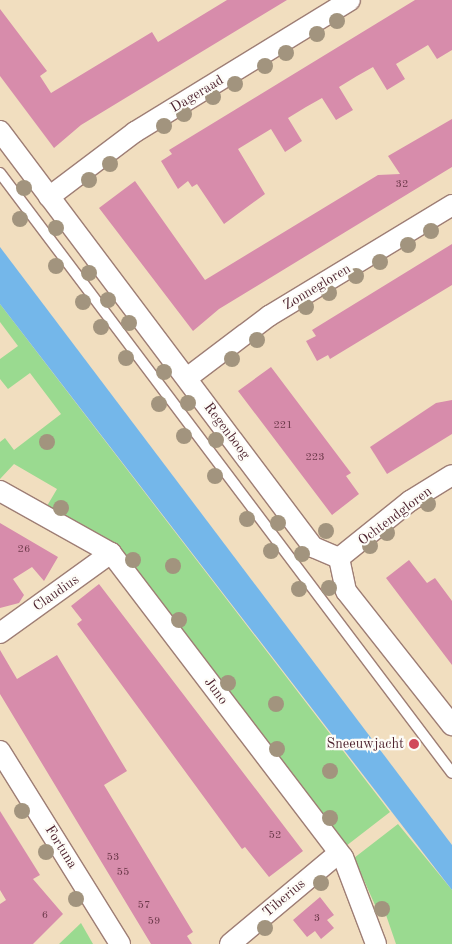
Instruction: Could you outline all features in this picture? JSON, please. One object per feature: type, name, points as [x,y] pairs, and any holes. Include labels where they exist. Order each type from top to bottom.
[{"type":"street","name":"Dageraad","points":[[49,196],[135,132],[350,0]]},
{"type":"street","name":"Regenboog","points":[[0,131],[313,547],[339,558]]},
{"type":"street","name":"Zonnegloren","points":[[187,378],[270,316],[452,205]]},
{"type":"street","name":"Ochtendgloren","points":[[339,558],[410,501],[452,475]]},
{"type":"street","name":"Juno","points":[[0,491],[111,553],[339,853],[376,944]]},
{"type":"street","name":"Claudius","points":[[0,633],[111,553]]},
{"type":"street","points":[[339,558],[346,591],[452,725]]},
{"type":"street","name":"Fortuna","points":[[0,751],[120,944]]},
{"type":"street","name":"Tiberius","points":[[230,944],[339,853]]},
{"type":"lane","name":"Regenboog","points":[[0,173],[452,773]]},
{"type":"green space","points":[[0,304],[390,812],[346,846],[120,548],[47,506],[57,489],[14,464],[0,479],[0,442],[5,438],[14,450],[61,414],[30,373],[8,389],[0,379],[0,359],[18,346],[0,322]]},
{"type":"green space","points":[[398,824],[452,890],[452,944],[396,944],[385,912],[379,914],[354,858]]},
{"type":"green space","points":[[81,923],[93,944],[59,944]]},
{"type":"water","points":[[0,247],[452,845],[452,890],[0,304]]},
{"type":"building","points":[[227,0],[287,0],[81,125],[54,148],[0,76],[0,9],[47,71],[40,76],[51,93],[152,32],[158,42]]},
{"type":"building","points":[[415,0],[452,0],[452,50],[437,59],[428,45],[396,64],[405,79],[387,90],[373,67],[357,76],[339,87],[353,110],[336,120],[322,98],[306,107],[288,118],[302,141],[285,152],[271,129],[238,149],[265,194],[224,224],[197,184],[192,187],[188,181],[178,189],[161,161],[172,154],[169,150]]},
{"type":"building","points":[[452,119],[452,167],[219,309],[193,331],[99,208],[135,181],[205,280],[378,175],[400,174],[388,156]]},
{"type":"building","points":[[452,244],[452,285],[330,359],[328,355],[317,361],[306,341],[316,336],[312,330]]},
{"type":"building","points":[[271,367],[351,473],[346,476],[359,494],[332,515],[238,391]]},
{"type":"building","points":[[452,400],[452,434],[387,474],[370,447],[436,403]]},
{"type":"building","points":[[0,523],[58,557],[44,581],[32,567],[13,579],[24,595],[19,603],[0,608]]},
{"type":"building","points":[[409,560],[427,583],[435,578],[452,601],[452,665],[386,578]]},
{"type":"building","points":[[99,584],[303,851],[269,877],[245,847],[242,849],[77,624],[82,620],[71,606]]},
{"type":"building","points":[[0,650],[17,679],[57,655],[127,771],[104,785],[193,932],[187,936],[192,944],[151,944],[0,694]]},
{"type":"building","points":[[0,811],[40,875],[33,879],[63,914],[33,944],[0,944],[0,904],[6,900],[0,890]]},
{"type":"building","points":[[320,897],[334,915],[327,920],[334,928],[321,939],[315,931],[307,937],[293,920]]},
{"type":"place","name":"Sneeuwjacht","points":[[414,744]]}]
